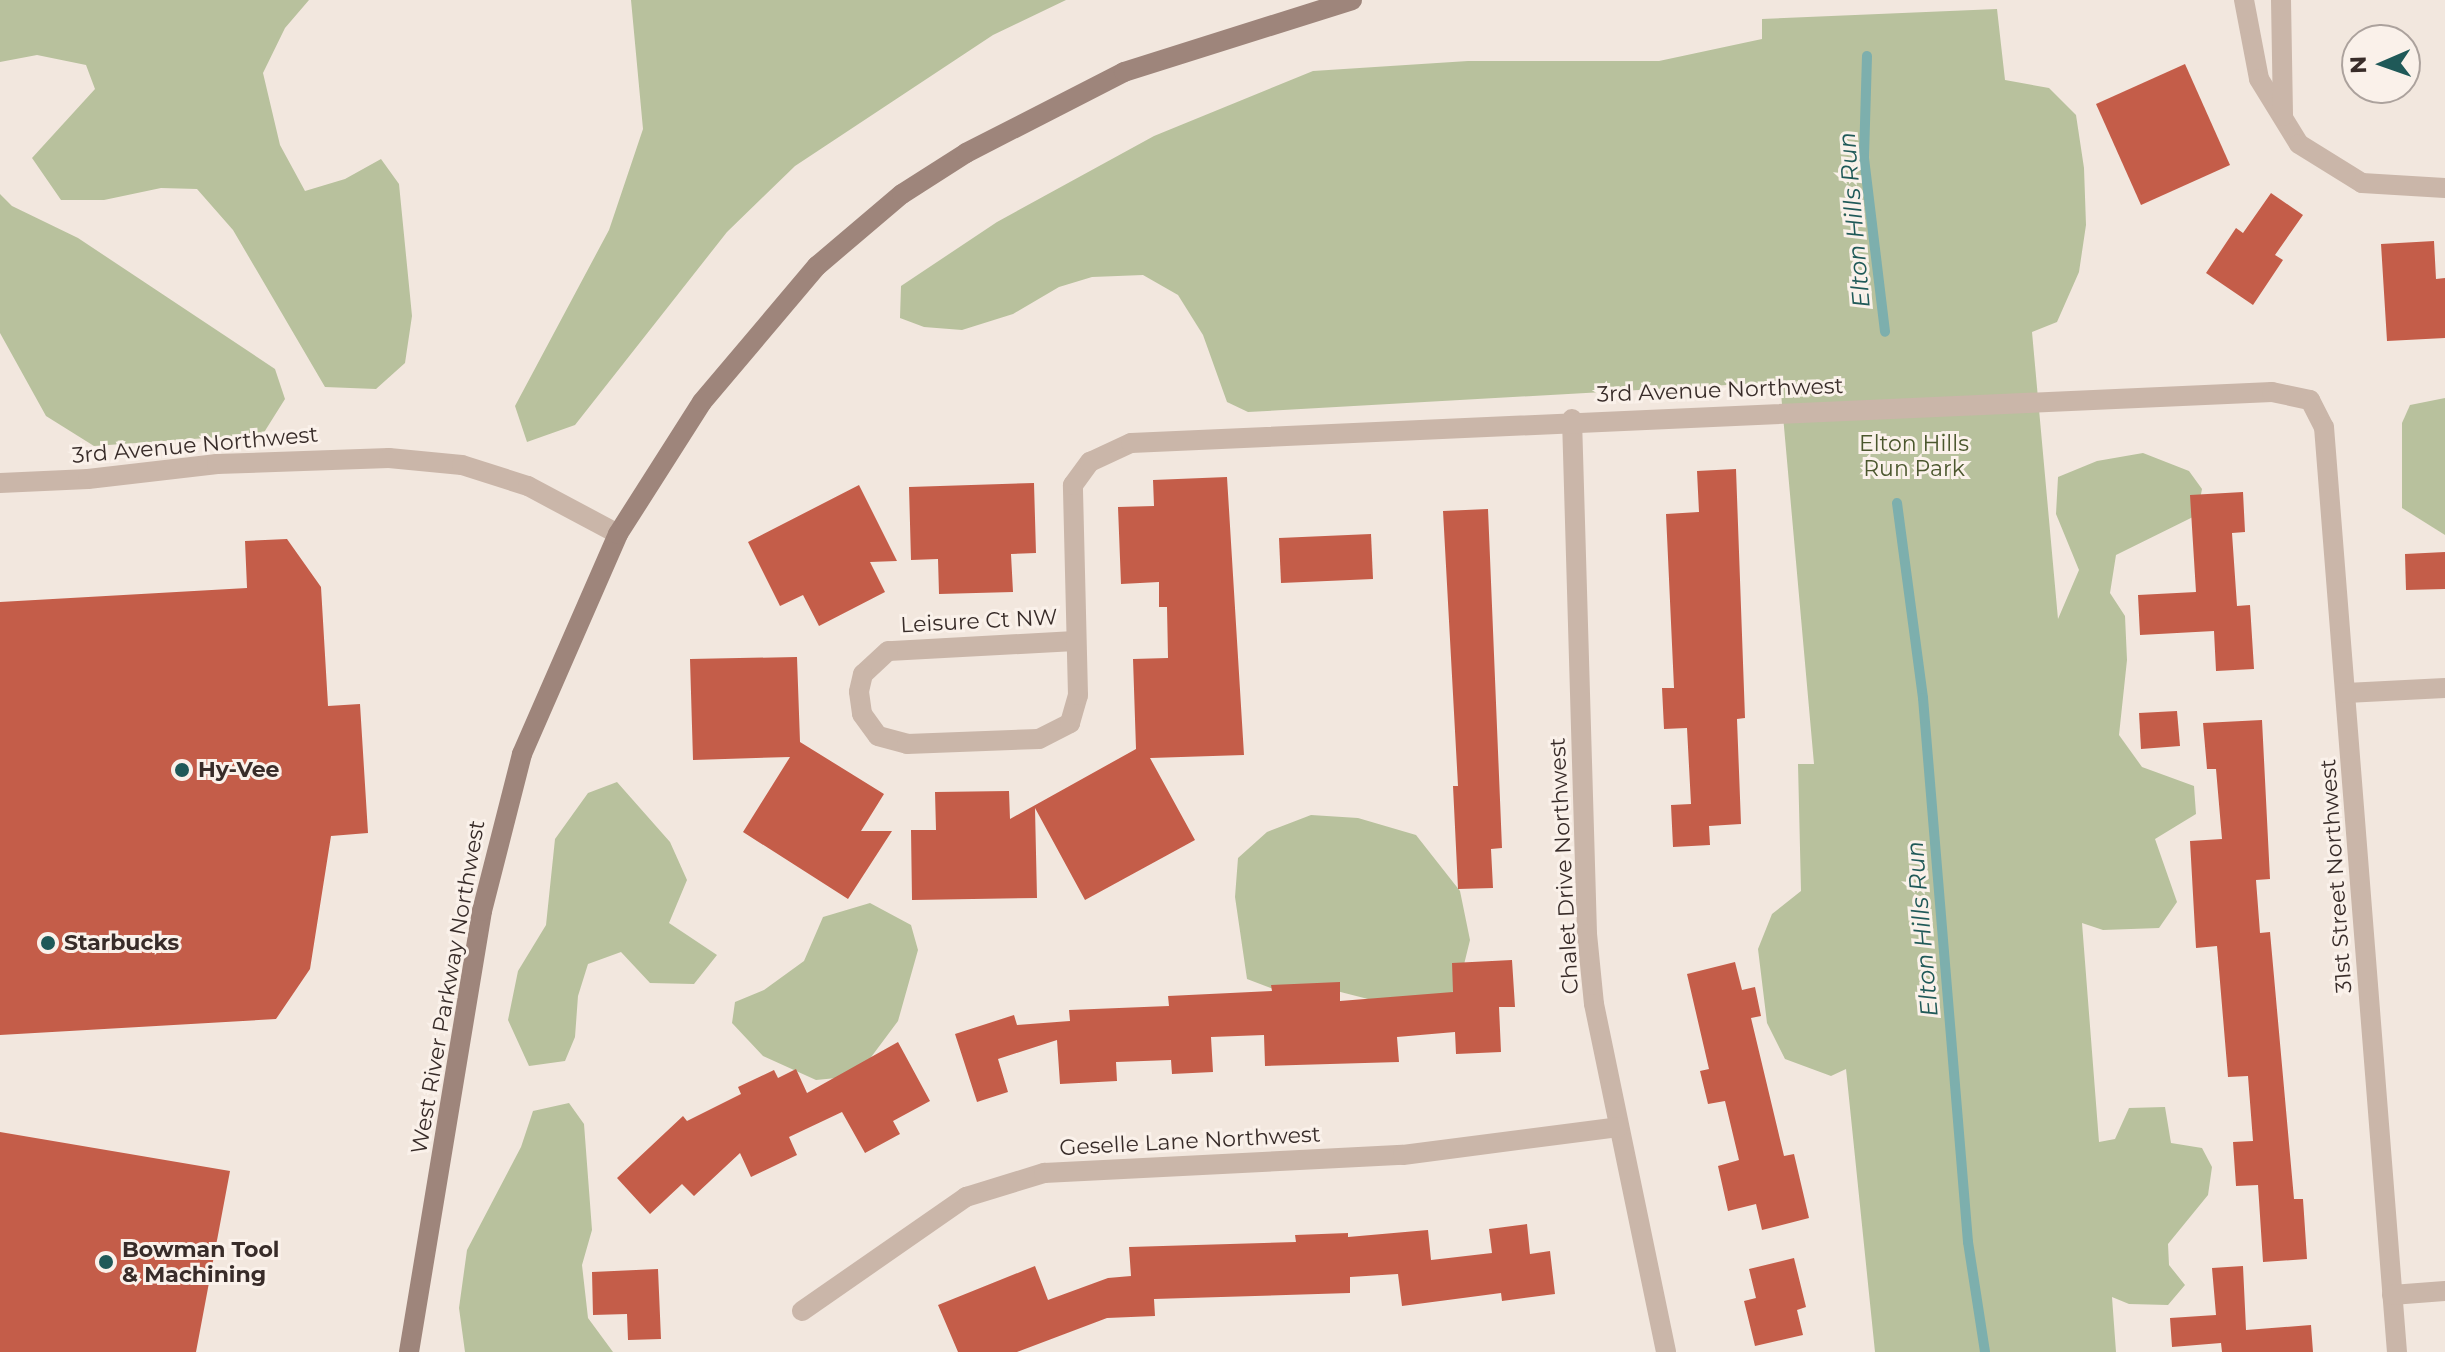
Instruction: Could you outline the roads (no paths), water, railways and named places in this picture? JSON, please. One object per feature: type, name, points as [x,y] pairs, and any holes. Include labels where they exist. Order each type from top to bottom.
[{"type":"main road","name":"West River Parkway Northwest","points":[[409,1352],[498,839],[522,754],[618,534],[702,402],[745,346],[817,266],[902,194],[1085,88],[1242,31],[1352,0]]},
{"type":"street","points":[[2244,0],[2259,79],[2299,144],[2362,183],[2445,188]]},
{"type":"street","points":[[2281,0],[2284,120]]},
{"type":"street","name":"3rd Avenue Northwest","points":[[1131,443],[1572,419],[2272,392],[2310,400]]},
{"type":"street","name":"31st Street Northwest","points":[[2310,400],[2324,427],[2397,1352]]},
{"type":"street","name":"Chalet Drive Northwest","points":[[1572,419],[1587,934],[1594,1004],[1666,1352]]},
{"type":"street","name":"Leisure Ct NW","points":[[1075,641],[888,651],[863,674],[859,692],[862,714],[878,736],[907,744],[1051,737],[1075,713],[1075,641],[1073,485],[1090,462],[1131,443]]},
{"type":"street","name":"3rd Avenue Northwest","points":[[0,483],[88,479],[217,464],[389,458],[462,465],[528,486],[618,534]]},
{"type":"street","points":[[2346,693],[2445,688]]},
{"type":"street","name":"Geselle Lane Northwest","points":[[802,1311],[966,1197],[1044,1173],[1451,1151],[1618,1127]]},
{"type":"street","points":[[2392,1295],[2445,1291]]},
{"type":"waterway","name":"Elton Hills Run","points":[[1867,56],[1864,158],[1885,332]]},
{"type":"waterway","name":"Elton Hills Run","points":[[1897,503],[1923,698],[1968,1242],[1985,1352]]},
{"type":"place","name":"Hy-Vee","points":[[182,770]]},
{"type":"place","name":"Starbucks","points":[[48,943]]},
{"type":"place","name":"Bowman Tool & Machining","points":[[106,1262]]},
{"type":"park label","name":"Elton Hills Run Park","points":[[1914,456]]}]
